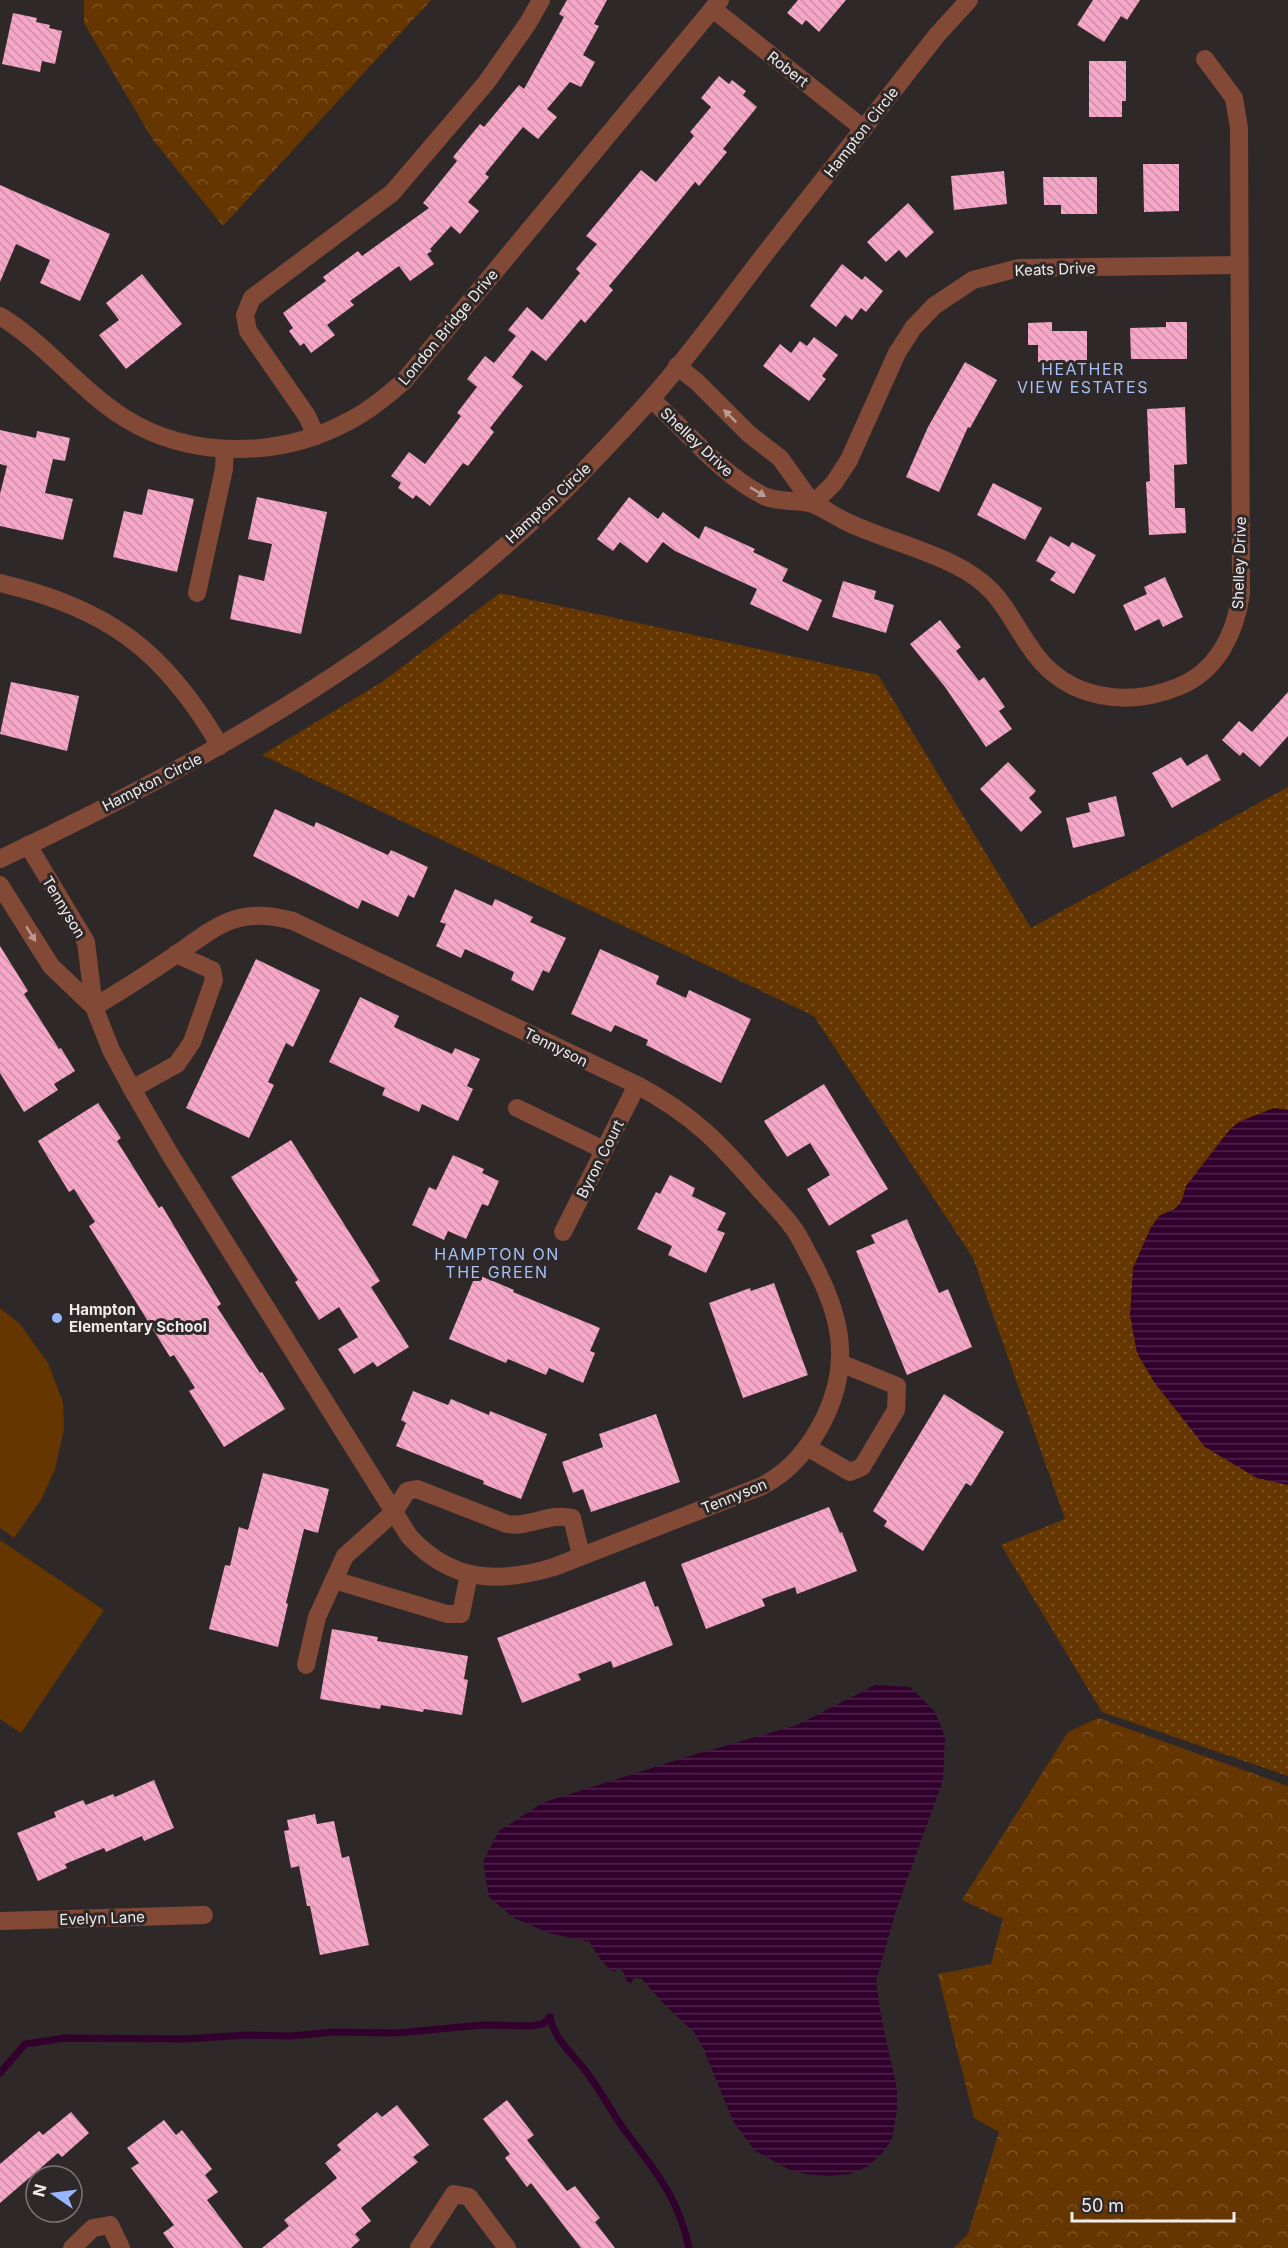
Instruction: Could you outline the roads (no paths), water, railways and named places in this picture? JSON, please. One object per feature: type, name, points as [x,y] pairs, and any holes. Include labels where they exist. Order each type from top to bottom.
[{"type":"street","points":[[316,436],[307,416],[248,331],[245,315],[252,298],[392,193],[486,83],[528,23],[541,0]]},
{"type":"street","name":"Hampton Circle","points":[[0,859],[220,746],[323,684],[395,633],[508,541],[573,481],[651,399],[937,35],[969,0]]},
{"type":"street","name":"London Bridge Drive","points":[[0,316],[35,340],[82,386],[124,418],[158,435],[189,444],[225,449],[274,447],[316,436],[351,420],[381,401],[404,381],[717,4]]},
{"type":"street","name":"Robert","points":[[717,4],[864,129]]},
{"type":"street","name":"Shelley Drive","points":[[651,399],[716,463],[767,497],[813,504],[849,523],[955,565],[985,584],[1011,614],[1037,656],[1052,672],[1068,683],[1088,693],[1113,699],[1132,699],[1166,692],[1189,682],[1216,658],[1231,636],[1238,616],[1241,594],[1239,128],[1234,98],[1205,59]]},
{"type":"street","name":"Keats Drive","points":[[813,504],[834,483],[849,460],[897,353],[913,328],[934,306],[973,280],[1018,268],[1239,265]]},
{"type":"street","name":"Shelley Drive","points":[[677,366],[697,382],[749,434],[780,458],[813,504]]},
{"type":"street","points":[[197,593],[224,469],[225,449]]},
{"type":"street","points":[[0,584],[63,601],[98,616],[134,640],[183,688],[220,746]]},
{"type":"street","name":"Tennyson","points":[[28,845],[86,942],[94,1008],[111,1050],[132,1089],[171,1156],[409,1536],[420,1548],[452,1568],[469,1574],[494,1578],[530,1574],[762,1486],[787,1470],[807,1448],[820,1428],[836,1387],[840,1363],[840,1335],[835,1311],[824,1283],[794,1229],[714,1138],[671,1104],[637,1085],[285,919],[268,915],[217,925],[94,1008]]},
{"type":"street","name":"Tennyson","points":[[0,885],[51,966],[94,1008]]},
{"type":"street","points":[[132,1089],[177,1064],[192,1042],[214,980],[212,970],[176,954]]},
{"type":"street","name":"Byron Court","points":[[563,1232],[637,1085]]},
{"type":"street","points":[[517,1108],[604,1150]]},
{"type":"street","points":[[807,1448],[850,1472],[861,1467],[896,1410],[897,1386],[840,1363]]},
{"type":"street","points":[[306,1665],[317,1617],[345,1556],[394,1512],[407,1491],[417,1489],[507,1524],[518,1526],[561,1515],[572,1518],[581,1555]]},
{"type":"street","points":[[334,1580],[447,1614],[461,1614],[469,1574]]},
{"type":"street","name":"Evelyn Lane","points":[[0,1921],[204,1915]]},
{"type":"street","points":[[418,2248],[454,2194],[469,2197],[507,2248]]},
{"type":"street","points":[[72,2248],[93,2228],[110,2225],[121,2248]]},
{"type":"waterway","points":[[550,2017],[559,2039],[590,2077],[623,2128],[664,2184],[678,2213],[689,2248]]},
{"type":"waterway","points":[[0,2073],[25,2044],[65,2038],[186,2039],[247,2035],[291,2036],[334,2032],[397,2033],[482,2025],[529,2026],[543,2024],[550,2017]]},
{"type":"place","name":"Hampton Elementary School","points":[[57,1318]]},
{"type":"district","name":"HEATHER VIEW ESTATES","points":[[1083,378]]},
{"type":"district","name":"HAMPTON ON THE GREEN","points":[[497,1263]]}]
